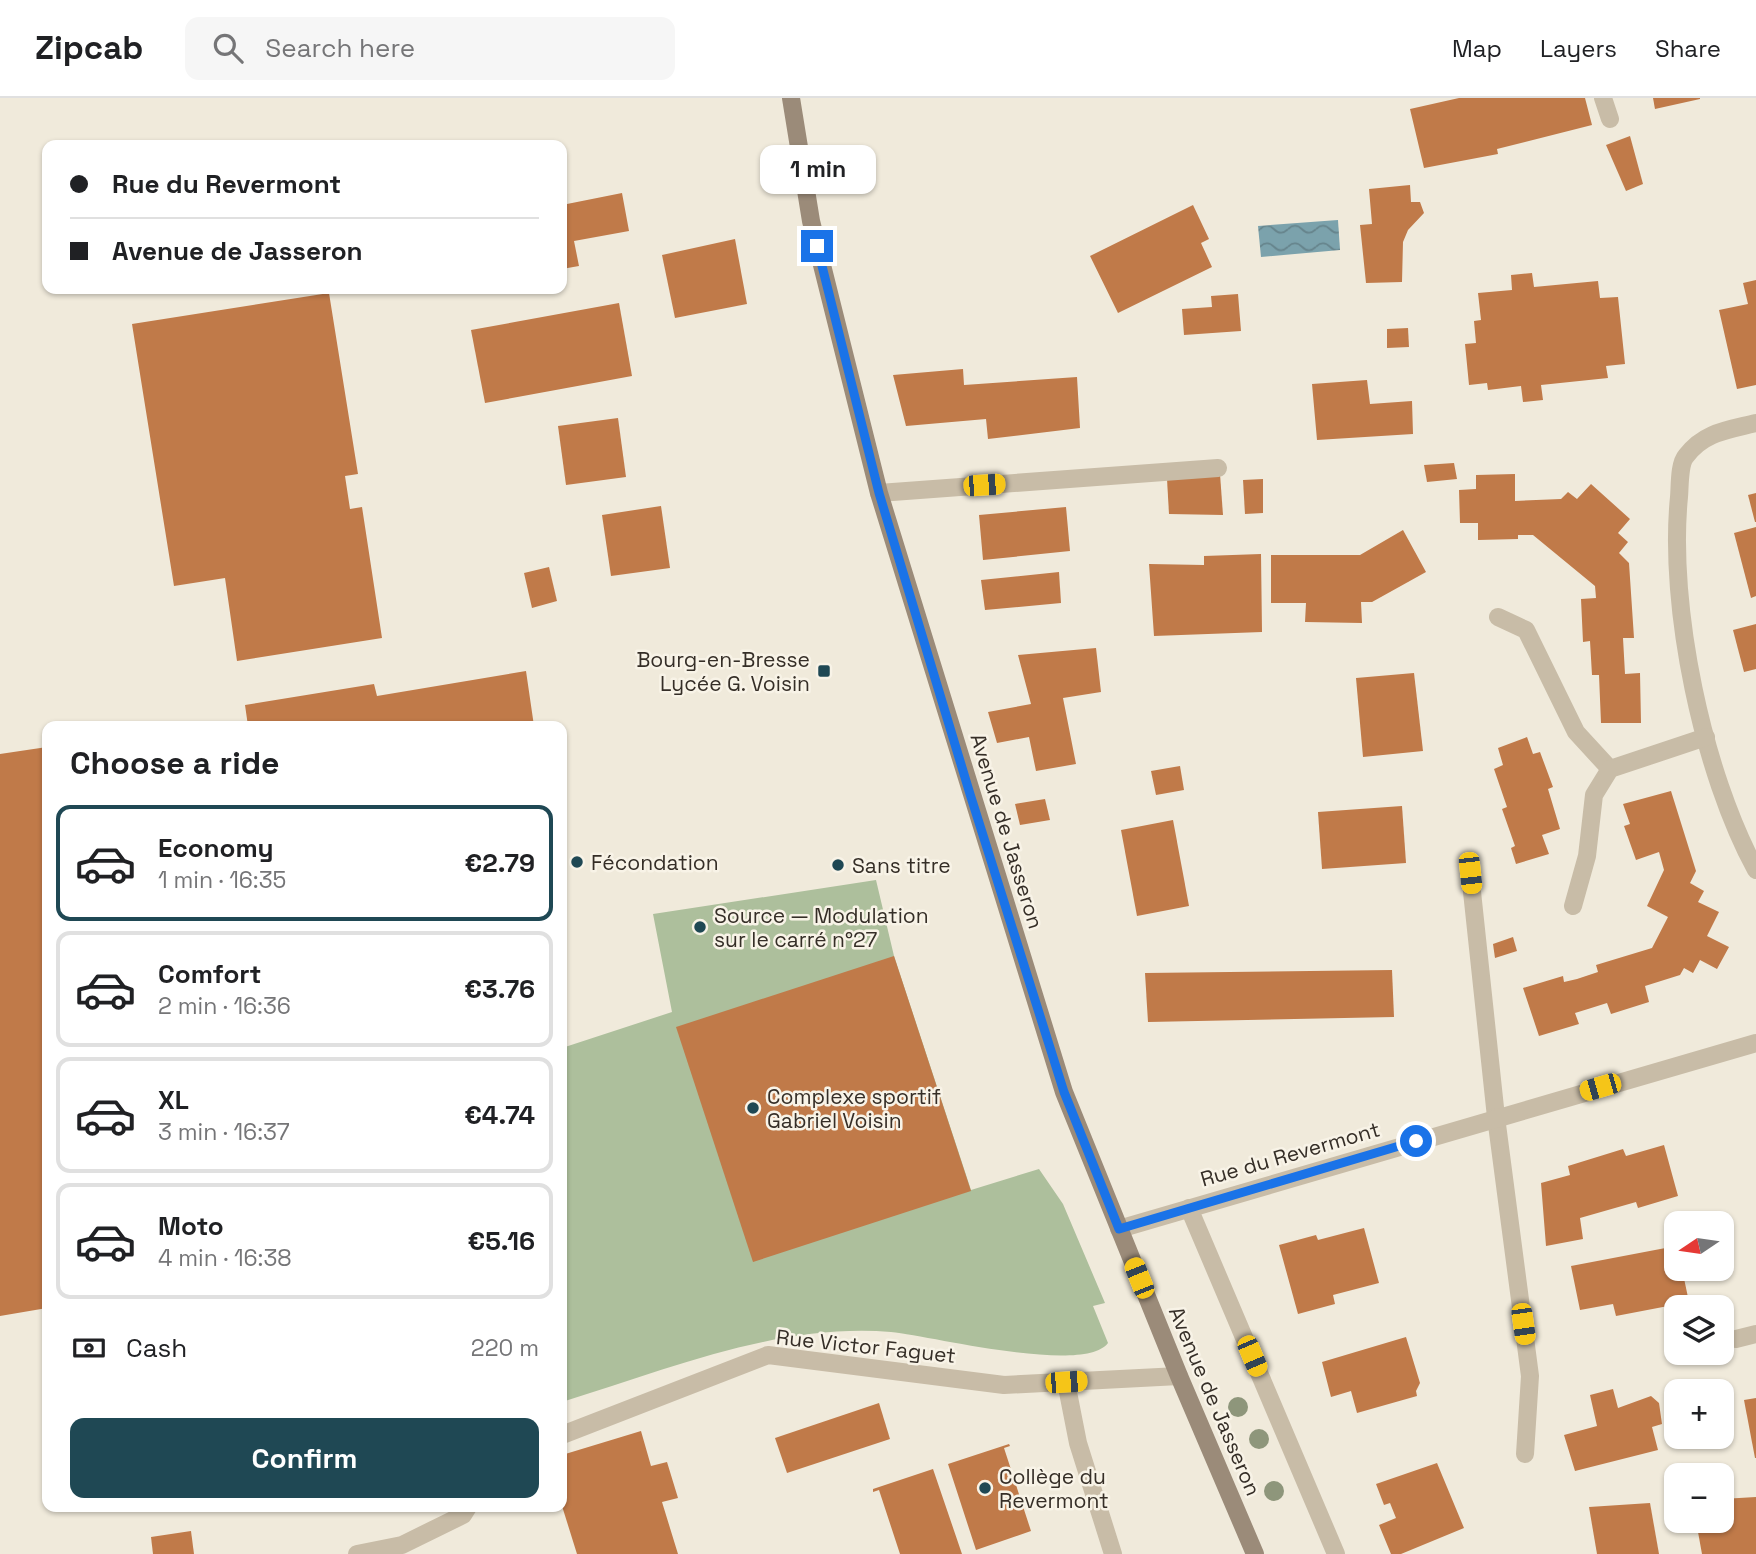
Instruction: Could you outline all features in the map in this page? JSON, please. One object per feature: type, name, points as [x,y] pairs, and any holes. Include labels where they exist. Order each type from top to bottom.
[{"type":"main road","name":"Avenue de Jasseron","points":[[791,98],[811,221],[879,493],[1064,1092],[1179,1376],[1255,1554]]},
{"type":"street","points":[[1603,98],[1610,119]]},
{"type":"street","points":[[1756,423],[1707,435],[1683,458],[1678,514],[1683,630],[1706,737],[1724,794],[1756,870]]},
{"type":"street","points":[[879,493],[1218,468]]},
{"type":"street","points":[[1497,617],[1526,630],[1576,732],[1610,769]]},
{"type":"street","points":[[1573,906],[1587,856],[1594,795],[1610,769],[1706,737]]},
{"type":"street","points":[[1470,873],[1496,1117],[1530,1376],[1525,1454]]},
{"type":"street","name":"Rue du Revermont","points":[[1119,1229],[1756,1042]]},
{"type":"street","points":[[1189,1208],[1336,1554]]},
{"type":"street","points":[[1736,1339],[1756,1334]]},
{"type":"street","name":"Rue Victor Faguet","points":[[567,1432],[768,1355],[1004,1385],[1179,1376]]},
{"type":"street","points":[[1066,1382],[1077,1443],[1113,1554]]},
{"type":"street","points":[[357,1554],[402,1545],[465,1512]]},
{"type":"green space","name":"Complexe sportif Gabriel Voisin","points":[[876,880],[894,956],[971,1190],[1039,1169],[1063,1204],[1105,1303],[1093,1306],[1108,1343],[1093,1352],[1040,1355],[891,1332],[807,1334],[724,1351],[567,1400],[567,1046],[672,1012],[653,914]]},
{"type":"water","points":[[1338,220],[1340,250],[1261,257],[1258,226]]},
{"type":"building","points":[[1459,98],[1585,98],[1592,125],[1497,149],[1498,154],[1424,168],[1410,109]]},
{"type":"building","points":[[1653,98],[1700,98],[1700,99],[1655,109]]},
{"type":"building","points":[[1630,136],[1643,184],[1626,191],[1606,145]]},
{"type":"building","points":[[1410,185],[1411,202],[1420,202],[1424,213],[1408,230],[1403,242],[1402,282],[1366,283],[1360,225],[1372,224],[1369,189]]},
{"type":"building","points":[[622,193],[629,231],[574,241],[579,266],[567,268],[567,204]]},
{"type":"building","points":[[1193,205],[1209,239],[1201,243],[1212,267],[1118,313],[1090,256]]},
{"type":"building","points":[[735,239],[747,304],[675,318],[662,255]]},
{"type":"building","points":[[1532,273],[1534,287],[1598,281],[1600,298],[1618,297],[1625,364],[1606,366],[1608,378],[1541,385],[1543,400],[1523,402],[1521,386],[1488,390],[1487,383],[1469,385],[1465,344],[1476,343],[1474,321],[1481,320],[1478,293],[1512,290],[1511,275]]},
{"type":"building","points":[[1756,280],[1756,385],[1737,389],[1719,310],[1748,304],[1743,283]]},
{"type":"building","points":[[329,294],[358,474],[345,476],[350,509],[362,507],[382,638],[237,661],[225,578],[174,586],[132,324]]},
{"type":"building","points":[[1238,294],[1241,331],[1184,335],[1182,309],[1212,307],[1211,296]]},
{"type":"building","points":[[619,303],[632,376],[485,403],[471,330]]},
{"type":"building","points":[[1408,328],[1409,347],[1387,348],[1387,329]]},
{"type":"building","points":[[963,369],[964,385],[1077,377],[1080,428],[988,439],[986,419],[906,426],[893,375]]},
{"type":"building","points":[[1367,380],[1370,404],[1412,401],[1413,434],[1317,440],[1312,384]]},
{"type":"building","points":[[618,418],[626,477],[566,485],[558,426]]},
{"type":"building","points":[[1454,463],[1457,479],[1427,482],[1424,465]]},
{"type":"building","points":[[1220,474],[1223,515],[1169,514],[1167,479]]},
{"type":"building","points":[[1515,474],[1515,501],[1561,499],[1568,492],[1577,499],[1591,484],[1630,519],[1618,533],[1628,542],[1619,553],[1629,563],[1634,638],[1623,638],[1625,674],[1640,673],[1641,723],[1601,723],[1599,675],[1592,675],[1590,641],[1583,642],[1581,599],[1596,598],[1595,586],[1533,535],[1518,535],[1518,539],[1478,540],[1478,523],[1460,523],[1459,490],[1476,489],[1476,475]]},
{"type":"building","points":[[1263,479],[1263,513],[1245,514],[1243,480]]},
{"type":"building","points":[[1756,493],[1756,522],[1755,522],[1748,495]]},
{"type":"building","points":[[661,506],[670,568],[611,576],[602,515]]},
{"type":"building","points":[[1066,507],[1070,551],[983,560],[979,515]]},
{"type":"building","points":[[1756,527],[1756,596],[1751,598],[1734,533]]},
{"type":"building","points":[[1403,530],[1426,572],[1372,602],[1361,602],[1362,623],[1305,622],[1306,603],[1271,603],[1271,555],[1360,555]]},
{"type":"building","points":[[1261,554],[1262,632],[1154,636],[1149,564],[1204,565],[1204,556]]},
{"type":"building","points":[[549,567],[557,601],[532,608],[524,573]]},
{"type":"building","points":[[1059,572],[1061,603],[985,610],[981,580]]},
{"type":"building","points":[[1756,624],[1756,669],[1744,672],[1733,630]]},
{"type":"building","points":[[1096,648],[1101,692],[1063,698],[1076,764],[1036,771],[1029,737],[997,743],[988,712],[1031,704],[1018,655]]},
{"type":"building","points":[[526,671],[533,721],[247,721],[245,705],[374,684],[377,696]]},
{"type":"building","points":[[1414,673],[1423,751],[1363,757],[1356,678]]},
{"type":"building","points":[[1527,737],[1533,754],[1540,752],[1553,787],[1548,789],[1560,829],[1542,835],[1549,854],[1516,864],[1511,848],[1515,846],[1502,809],[1507,807],[1494,769],[1503,765],[1498,748]]},
{"type":"building","points":[[42,748],[42,1309],[0,1316],[0,754]]},
{"type":"building","points":[[1180,766],[1184,790],[1156,795],[1151,771]]},
{"type":"building","points":[[1671,791],[1696,871],[1690,883],[1704,891],[1698,902],[1719,912],[1707,936],[1729,947],[1717,969],[1700,960],[1693,973],[1684,968],[1680,975],[1645,986],[1649,1002],[1611,1014],[1607,1003],[1575,1013],[1579,1024],[1539,1036],[1523,988],[1563,976],[1564,982],[1577,979],[1598,972],[1596,965],[1652,948],[1668,917],[1647,906],[1664,870],[1659,852],[1636,860],[1624,826],[1630,824],[1623,804]]},
{"type":"building","points":[[1045,799],[1050,820],[1020,825],[1015,804]]},
{"type":"building","points":[[1402,806],[1406,863],[1322,869],[1318,812]]},
{"type":"building","points":[[1173,820],[1189,906],[1137,916],[1121,830]]},
{"type":"building","points":[[1513,937],[1517,951],[1495,958],[1493,944]]},
{"type":"building","points":[[894,956],[971,1191],[753,1262],[676,1027]]},
{"type":"building","points":[[1392,970],[1394,1017],[1148,1022],[1145,973]]},
{"type":"building","points":[[1664,1145],[1678,1196],[1638,1208],[1636,1202],[1580,1218],[1583,1239],[1546,1246],[1541,1183],[1570,1175],[1568,1166],[1623,1149],[1626,1156]]},
{"type":"building","points":[[1364,1228],[1379,1283],[1333,1295],[1335,1304],[1298,1314],[1279,1245],[1316,1235],[1318,1240]]},
{"type":"building","points":[[1664,1248],[1664,1281],[1685,1281],[1688,1295],[1664,1295],[1664,1307],[1616,1316],[1613,1304],[1580,1310],[1571,1266]]},
{"type":"building","points":[[1406,1337],[1420,1383],[1417,1396],[1357,1413],[1351,1391],[1331,1397],[1322,1362]]},
{"type":"building","points":[[1613,1389],[1618,1408],[1651,1396],[1659,1403],[1662,1424],[1652,1427],[1658,1450],[1575,1471],[1564,1435],[1597,1426],[1590,1395]]},
{"type":"building","points":[[1756,1398],[1756,1458],[1755,1458],[1744,1400]]},
{"type":"building","points":[[879,1403],[890,1439],[787,1473],[775,1438]]},
{"type":"building","points":[[641,1431],[651,1466],[667,1462],[678,1498],[662,1502],[678,1554],[577,1554],[564,1512],[567,1512],[567,1453]]},
{"type":"building","points":[[1009,1444],[1010,1446],[1004,1448],[1031,1531],[976,1550],[948,1464]]},
{"type":"building","points":[[1437,1463],[1464,1528],[1401,1554],[1391,1554],[1379,1525],[1396,1518],[1390,1503],[1384,1505],[1376,1484]]},
{"type":"building","points":[[933,1469],[962,1554],[900,1554],[879,1490],[873,1492],[873,1489]]},
{"type":"building","points":[[1756,1497],[1756,1554],[1702,1554],[1698,1533],[1734,1533],[1734,1498]]},
{"type":"building","points":[[1650,1503],[1659,1554],[1597,1554],[1589,1507]]},
{"type":"building","points":[[191,1531],[194,1554],[153,1554],[151,1537]]},
{"type":"place","name":"Bourg-en-Bresse Lycée G. Voisin","points":[[824,671]]},
{"type":"place","name":"Fécondation","points":[[577,862]]},
{"type":"place","name":"Sans titre","points":[[838,865]]},
{"type":"place","name":"Source — Modulation sur le carré n°27","points":[[700,927]]},
{"type":"place","name":"Complexe sportif Gabriel Voisin","points":[[753,1108]]},
{"type":"place","name":"Collège du Revermont","points":[[985,1488]]},
{"type":"route","points":[[817,246],[879,493],[970,794],[1064,1092],[1119,1229],[1416,1141]]}]
